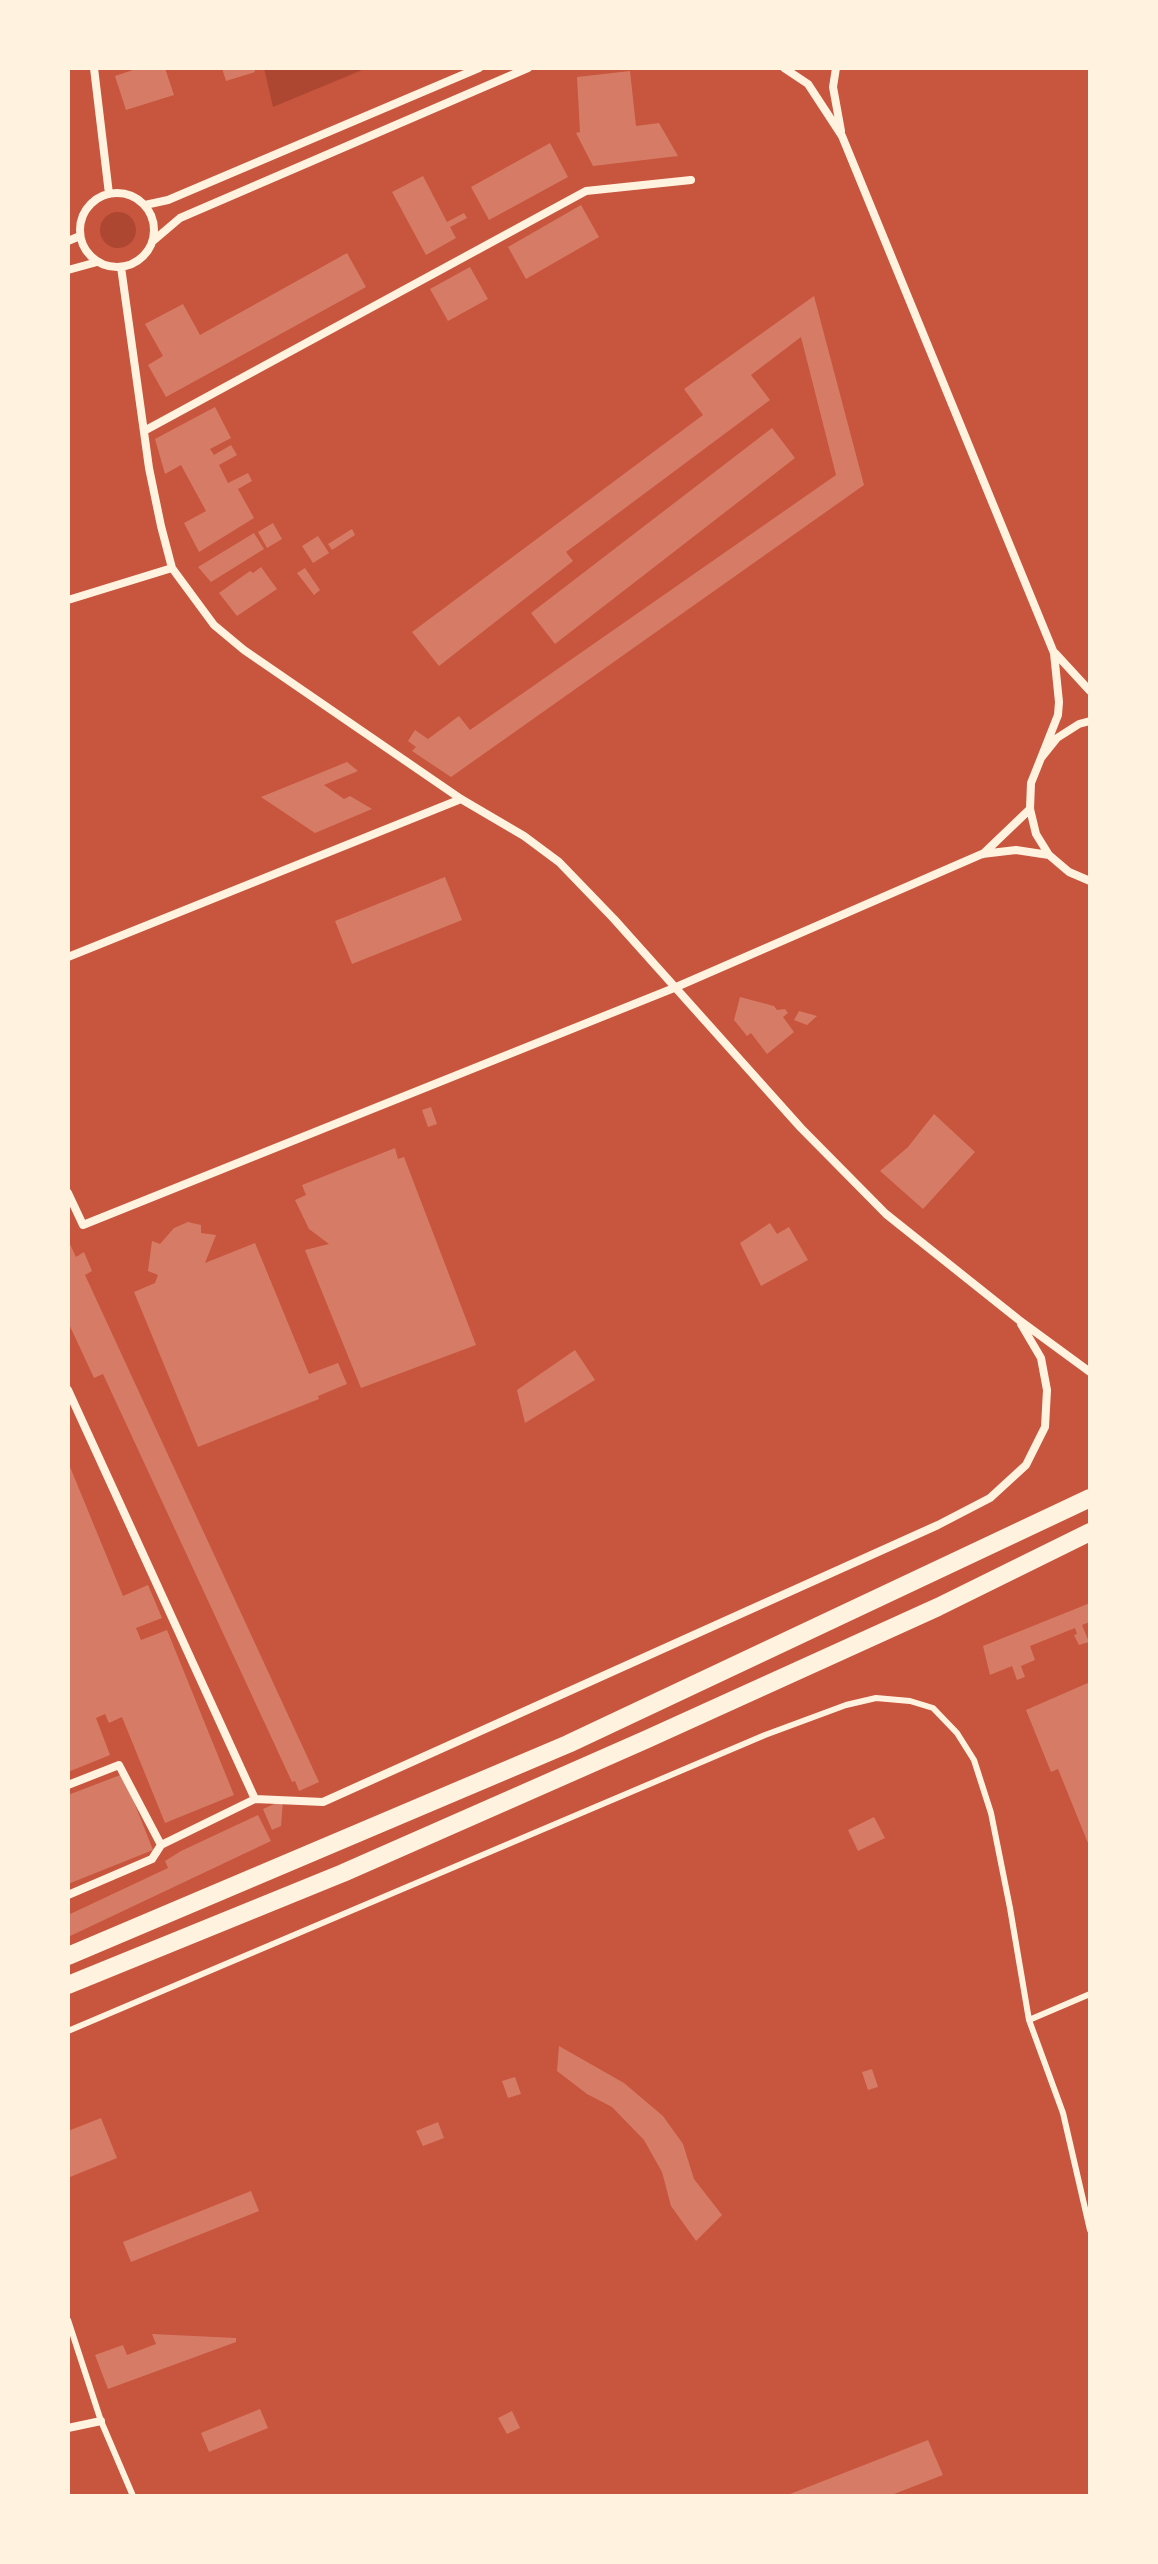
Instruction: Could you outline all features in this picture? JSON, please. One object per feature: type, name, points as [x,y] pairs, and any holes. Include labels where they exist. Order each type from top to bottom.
[{"type":"main road","points":[[68,1956],[568,1744],[1090,1498]]},
{"type":"main road","points":[[68,1985],[343,1873],[631,1747],[938,1607],[1090,1532]]},
{"type":"street","points":[[94,68],[109,194]]},
{"type":"street","points":[[145,205],[168,200],[479,68]]},
{"type":"street","points":[[68,270],[97,262],[121,267],[138,262],[153,241],[180,218],[528,68]]},
{"type":"street","points":[[784,68],[808,84],[842,136],[1054,653],[1058,715],[1031,783],[1030,809],[1036,834],[1049,855],[1069,872],[1090,881]]},
{"type":"street","points":[[836,68],[833,87],[842,136]]},
{"type":"street","points":[[144,431],[586,191],[691,180]]},
{"type":"street","points":[[97,262],[85,250],[80,236],[82,217],[97,198],[125,194],[145,205],[153,220],[153,241]]},
{"type":"street","points":[[68,241],[80,236]]},
{"type":"street","points":[[121,267],[161,526],[172,568],[214,625],[244,650],[461,799],[524,836],[559,862],[801,1128],[886,1214],[1090,1372]]},
{"type":"street","points":[[68,600],[172,568]]},
{"type":"street","points":[[1054,653],[1090,691]]},
{"type":"street","points":[[1041,758],[1057,738],[1090,721]]},
{"type":"street","points":[[68,957],[461,799]]},
{"type":"street","points":[[982,854],[1030,809]]},
{"type":"street","points":[[68,1193],[83,1225],[674,988],[982,854],[1016,850],[1049,855]]},
{"type":"street","points":[[68,1895],[152,1859],[161,1845],[255,1799],[323,1802],[938,1525],[990,1498],[1026,1465],[1045,1427],[1047,1390],[1041,1358],[1019,1320]]},
{"type":"street","points":[[68,1390],[255,1799]]},
{"type":"street","points":[[68,1785],[119,1765],[161,1845]]},
{"type":"street","points":[[68,2428],[101,2421]]},
{"type":"lane","points":[[68,2031],[765,1735],[846,1705],[876,1698],[910,1701],[933,1708],[957,1733],[974,1760],[991,1813],[1029,2020],[1063,2113],[1090,2230]]},
{"type":"lane","points":[[1029,2020],[1090,1994]]},
{"type":"lane","points":[[68,2320],[101,2421],[133,2496]]},
{"type":"shaded area","points":[[264,68],[367,68],[273,107]]},
{"type":"shaded area","points":[[118,212],[131,217],[136,230],[131,243],[118,248],[105,243],[100,230],[105,217]]},
{"type":"building","points":[[139,68],[165,68],[174,95],[126,110],[115,76]]},
{"type":"building","points":[[222,68],[254,68],[255,72],[226,81]]},
{"type":"building","points":[[630,71],[636,126],[659,123],[678,156],[593,166],[576,133],[580,132],[577,77]]},
{"type":"building","points":[[550,143],[568,177],[489,220],[471,187]]},
{"type":"building","points":[[423,176],[447,222],[464,213],[467,218],[450,227],[456,238],[426,255],[392,192]]},
{"type":"building","points":[[581,205],[599,237],[526,279],[508,247]]},
{"type":"building","points":[[347,253],[366,287],[166,397],[148,365],[163,356],[145,324],[183,304],[200,335]]},
{"type":"building","points":[[470,267],[488,299],[448,321],[430,289]]},
{"type":"building","points":[[814,296],[864,485],[451,777],[412,751],[416,747],[408,741],[415,730],[428,739],[459,716],[470,730],[836,475],[801,337],[751,375],[770,400],[566,552],[573,561],[439,666],[412,632],[703,415],[684,389]]},
{"type":"building","points":[[215,407],[231,438],[210,449],[214,455],[231,445],[237,455],[219,465],[228,483],[248,473],[252,481],[238,489],[254,518],[199,552],[184,523],[206,511],[181,465],[165,474],[155,439]]},
{"type":"building","points":[[772,428],[795,458],[555,644],[531,613]]},
{"type":"building","points":[[273,523],[282,539],[267,548],[258,532]]},
{"type":"building","points":[[352,529],[355,535],[332,550],[328,544]]},
{"type":"building","points":[[254,533],[264,549],[211,582],[198,567]]},
{"type":"building","points":[[318,536],[329,553],[313,563],[302,546]]},
{"type":"building","points":[[261,567],[277,589],[237,616],[219,593]]},
{"type":"building","points":[[305,568],[320,590],[314,595],[297,573]]},
{"type":"building","points":[[347,762],[358,771],[324,785],[344,799],[350,796],[372,809],[315,833],[261,797]]},
{"type":"building","points":[[445,877],[462,920],[352,964],[335,921]]},
{"type":"building","points":[[740,997],[774,1006],[777,1010],[785,1009],[788,1013],[783,1017],[794,1032],[767,1054],[751,1033],[747,1036],[734,1020]]},
{"type":"building","points":[[799,1011],[817,1016],[807,1025],[794,1020]]},
{"type":"building","points":[[431,1107],[437,1124],[428,1127],[422,1110]]},
{"type":"building","points":[[934,1114],[975,1152],[923,1209],[880,1171],[908,1147]]},
{"type":"building","points":[[395,1148],[398,1159],[404,1157],[476,1345],[361,1388],[305,1250],[329,1244],[309,1229],[295,1200],[306,1195],[302,1185]]},
{"type":"building","points":[[188,1222],[201,1225],[201,1233],[216,1235],[205,1263],[255,1243],[309,1374],[338,1363],[347,1384],[318,1396],[319,1399],[198,1447],[134,1292],[155,1283],[158,1275],[148,1271],[152,1241],[160,1244],[174,1228]]},
{"type":"building","points":[[770,1223],[777,1234],[789,1227],[808,1260],[761,1286],[740,1243]]},
{"type":"building","points":[[68,1240],[76,1257],[84,1252],[92,1271],[85,1275],[319,1782],[299,1791],[295,1781],[292,1782],[103,1374],[94,1378],[68,1322]]},
{"type":"building","points":[[575,1350],[595,1380],[525,1423],[517,1390]]},
{"type":"building","points":[[68,1462],[123,1596],[148,1585],[162,1618],[136,1628],[141,1640],[167,1630],[234,1795],[165,1823],[122,1717],[109,1723],[105,1714],[96,1718],[110,1755],[68,1772]]},
{"type":"building","points":[[1090,1603],[1090,1622],[1082,1625],[1089,1642],[1079,1645],[1074,1635],[1077,1634],[1075,1628],[1030,1646],[1035,1660],[1021,1666],[1025,1677],[1017,1680],[1012,1666],[990,1675],[983,1646]]},
{"type":"building","points":[[1090,1682],[1090,1848],[1058,1769],[1051,1772],[1026,1710]]},
{"type":"building","points":[[123,1774],[153,1850],[68,1884],[68,1795]]},
{"type":"building","points":[[283,1800],[281,1826],[272,1830],[263,1809]]},
{"type":"building","points":[[258,1815],[271,1841],[68,1937],[68,1915],[168,1868],[165,1861],[181,1851]]},
{"type":"building","points":[[874,1817],[885,1838],[858,1851],[848,1830]]},
{"type":"building","points":[[559,2046],[624,2083],[663,2116],[683,2144],[694,2179],[722,2215],[696,2241],[671,2206],[662,2172],[644,2140],[612,2107],[587,2094],[557,2071]]},
{"type":"building","points":[[872,2069],[878,2087],[868,2090],[862,2072]]},
{"type":"building","points":[[515,2077],[521,2094],[508,2098],[502,2081]]},
{"type":"building","points":[[101,2118],[117,2158],[70,2177],[68,2131]]},
{"type":"building","points":[[438,2122],[444,2138],[423,2146],[416,2131]]},
{"type":"building","points":[[251,2191],[259,2211],[131,2262],[123,2242]]},
{"type":"building","points":[[152,2334],[236,2338],[236,2342],[108,2389],[95,2355],[123,2345],[127,2355],[156,2344]]},
{"type":"building","points":[[260,2409],[268,2428],[209,2452],[201,2433]]},
{"type":"building","points":[[512,2411],[520,2428],[507,2434],[498,2418]]},
{"type":"building","points":[[928,2440],[943,2475],[889,2496],[785,2496]]}]
